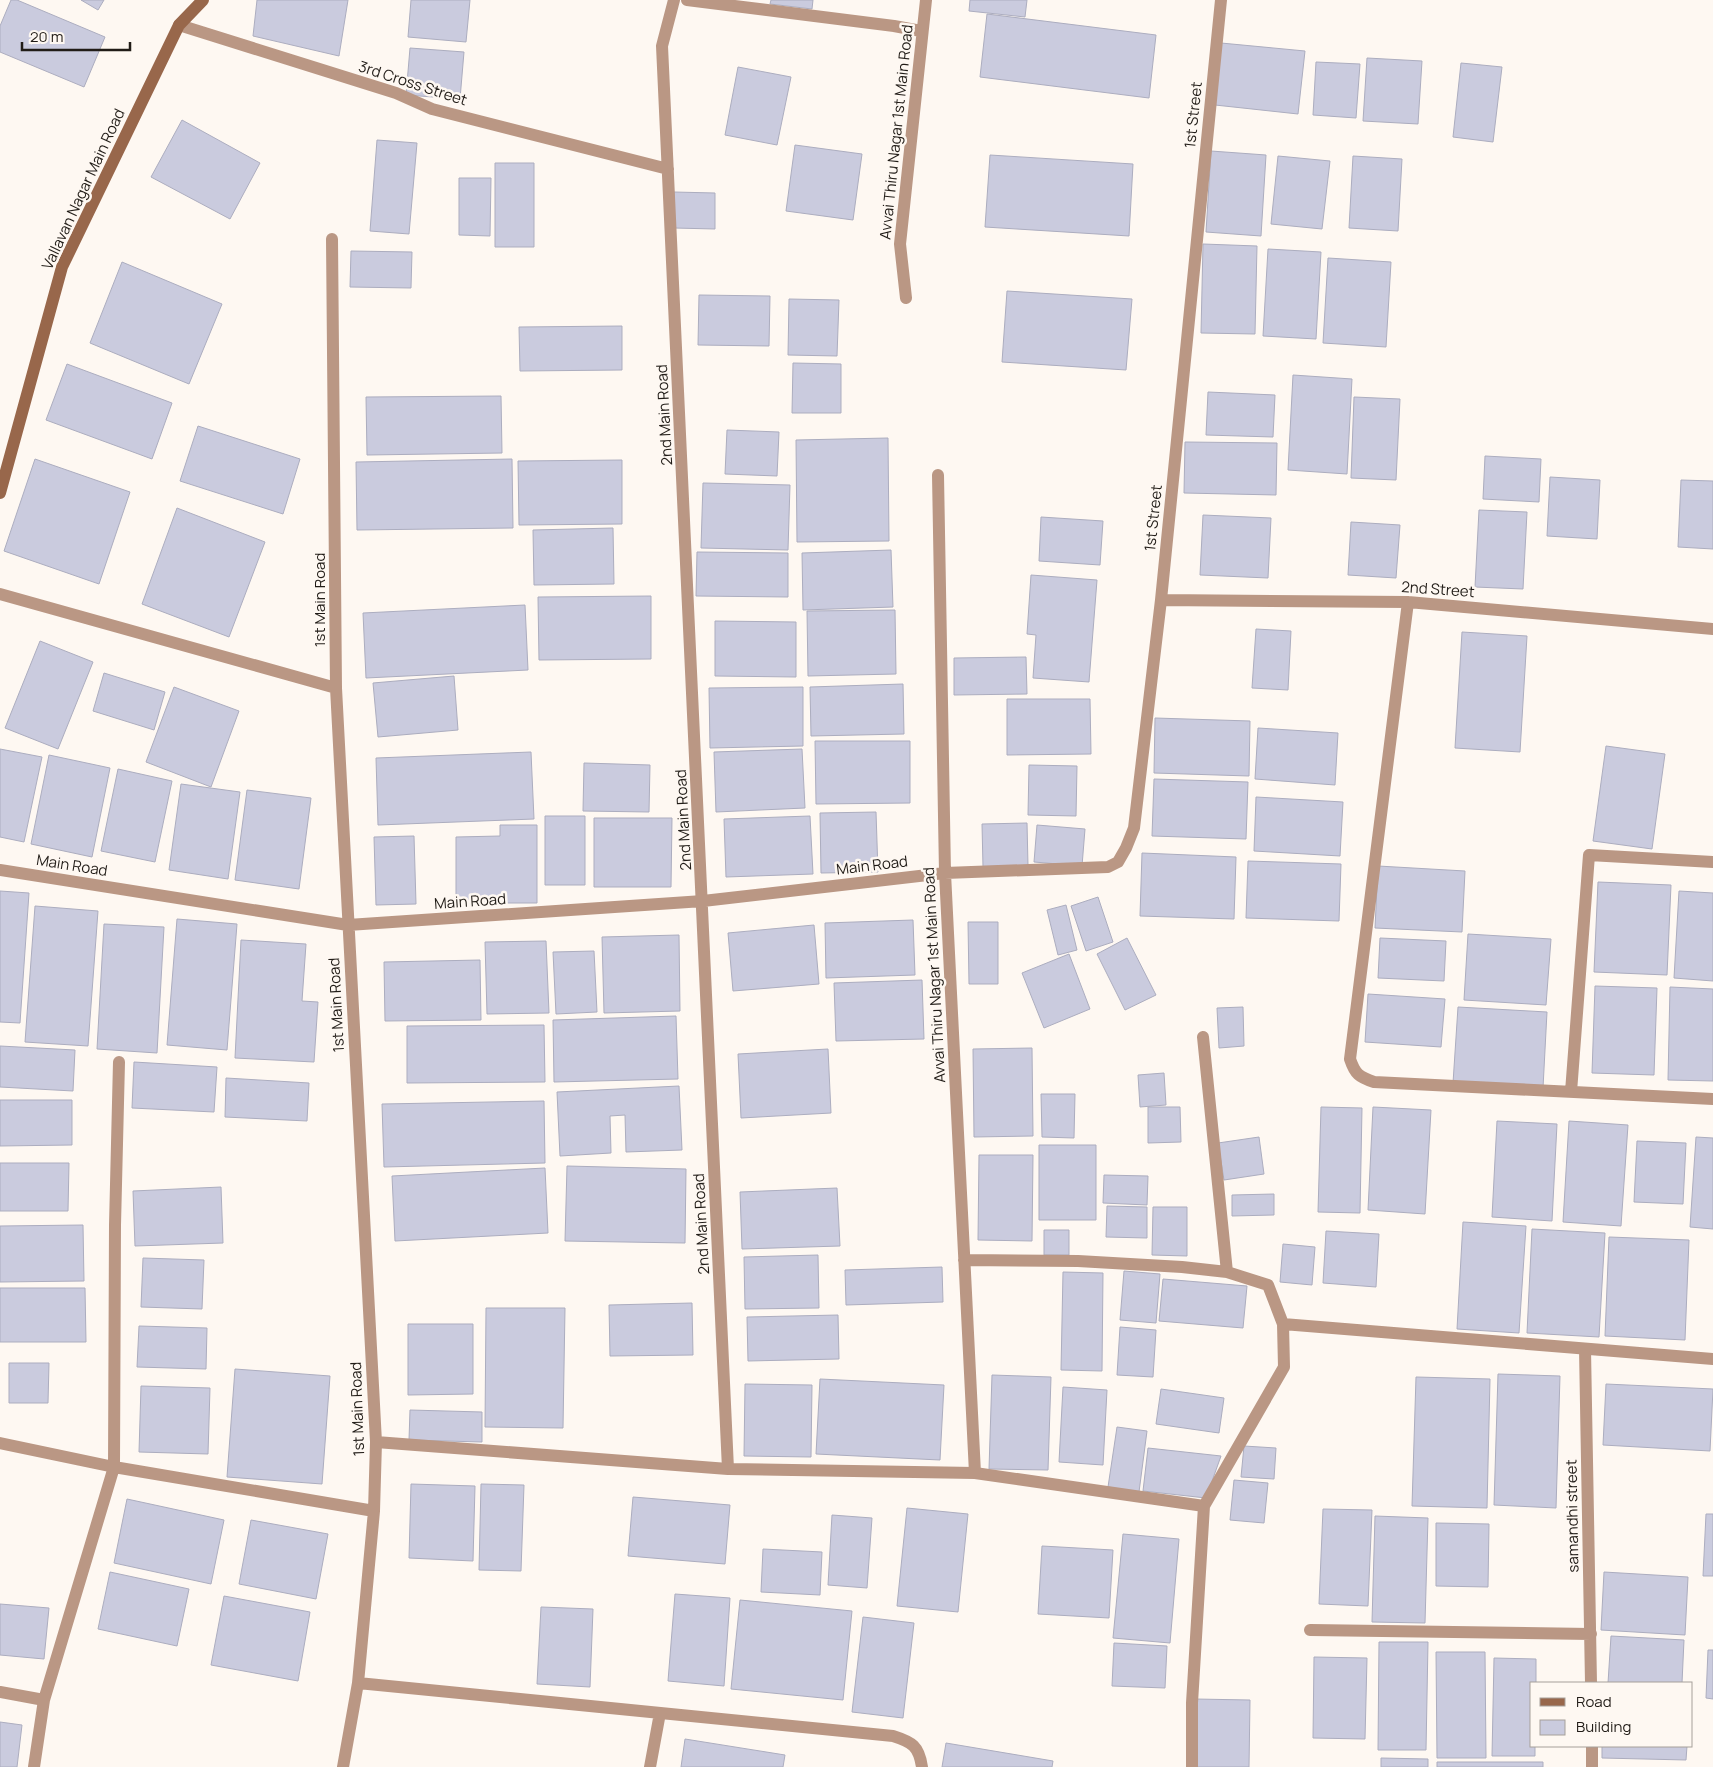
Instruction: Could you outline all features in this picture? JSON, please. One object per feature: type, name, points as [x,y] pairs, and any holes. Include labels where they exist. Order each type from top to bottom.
[{"type":"street","name":"Vallavan Nagar Main Road","points":[[0,493],[62,267],[178,25],[203,0]]},
{"type":"street","name":"2nd Main Road","points":[[674,0],[662,46],[728,1469]]},
{"type":"street","points":[[687,0],[921,31]]},
{"type":"street","name":"Avvai Thiru Nagar 1st Main Road","points":[[906,298],[900,244],[921,31],[926,0]]},
{"type":"street","name":"1st Street","points":[[944,873],[1108,867],[1118,862],[1134,828],[1161,600],[1221,0]]},
{"type":"street","name":"3rd Cross Street","points":[[178,25],[396,94],[432,109],[668,169]]},
{"type":"street","name":"1st Main Road","points":[[332,239],[336,688],[376,1442],[374,1511],[358,1683],[343,1767]]},
{"type":"street","name":"Avvai Thiru Nagar 1st Main Road","points":[[938,475],[944,873],[975,1473]]},
{"type":"street","points":[[0,594],[336,688]]},
{"type":"street","name":"2nd Street","points":[[1161,600],[1408,602],[1713,629]]},
{"type":"street","points":[[1408,602],[1350,1059],[1353,1069],[1361,1078],[1374,1082],[1713,1099]]},
{"type":"street","points":[[1571,1092],[1589,855],[1713,862]]},
{"type":"street","name":"Main Road","points":[[0,870],[348,925],[703,901],[944,873]]},
{"type":"street","points":[[1203,1037],[1227,1272]]},
{"type":"street","points":[[34,1767],[44,1700],[114,1467],[115,1225],[119,1062]]},
{"type":"street","points":[[964,1260],[1078,1261],[1182,1267],[1227,1272],[1268,1285],[1283,1324],[1284,1367],[1204,1506],[1192,1703],[1192,1767]]},
{"type":"street","points":[[1283,1324],[1713,1359]]},
{"type":"street","name":"samandhi street","points":[[1586,1349],[1591,1682]]},
{"type":"street","points":[[376,1442],[728,1469],[975,1473],[1204,1506]]},
{"type":"street","points":[[0,1443],[114,1467],[374,1511]]},
{"type":"street","points":[[1310,1630],[1591,1634]]},
{"type":"street","points":[[358,1683],[893,1736],[909,1741],[918,1750],[922,1767]]},
{"type":"street","points":[[0,1692],[44,1700]]},
{"type":"street","points":[[650,1767],[660,1713]]},
{"type":"street","points":[[1592,1747],[1592,1767]]},
{"type":"building","points":[[11,0],[17,0],[105,37],[84,87],[0,52],[0,26]]},
{"type":"building","points":[[81,0],[104,0],[98,10]]},
{"type":"building","points":[[257,0],[348,0],[339,56],[253,36]]},
{"type":"building","points":[[411,0],[470,0],[466,42],[408,37]]},
{"type":"building","points":[[771,0],[813,0],[812,9],[770,4]]},
{"type":"building","points":[[970,0],[1027,0],[1025,17],[969,11]]},
{"type":"building","points":[[987,14],[1156,35],[1149,98],[980,77]]},
{"type":"building","points":[[1221,43],[1305,51],[1298,114],[1215,105]]},
{"type":"building","points":[[410,48],[464,52],[460,99],[406,95]]},
{"type":"building","points":[[1367,58],[1422,61],[1418,124],[1363,121]]},
{"type":"building","points":[[1316,62],[1360,64],[1356,118],[1313,115]]},
{"type":"building","points":[[1461,63],[1502,67],[1493,142],[1453,137]]},
{"type":"building","points":[[738,67],[791,77],[777,145],[725,135]]},
{"type":"building","points":[[182,120],[260,163],[230,219],[151,177]]},
{"type":"building","points":[[377,140],[417,143],[409,234],[370,231]]},
{"type":"building","points":[[795,145],[862,154],[853,220],[786,211]]},
{"type":"building","points":[[1211,151],[1266,155],[1261,236],[1206,232]]},
{"type":"building","points":[[990,155],[1133,164],[1129,236],[985,227]]},
{"type":"building","points":[[1278,156],[1330,161],[1322,229],[1271,224]]},
{"type":"building","points":[[1353,156],[1402,159],[1398,231],[1349,228]]},
{"type":"building","points":[[495,163],[534,163],[534,247],[495,247]]},
{"type":"building","points":[[459,178],[491,178],[490,236],[459,235]]},
{"type":"building","points":[[674,192],[715,193],[715,229],[674,228]]},
{"type":"building","points":[[1203,244],[1257,246],[1255,334],[1201,333]]},
{"type":"building","points":[[1268,249],[1321,252],[1316,339],[1263,336]]},
{"type":"building","points":[[351,251],[412,252],[411,288],[350,287]]},
{"type":"building","points":[[1328,258],[1391,262],[1386,347],[1323,343]]},
{"type":"building","points":[[122,262],[222,304],[189,384],[90,343]]},
{"type":"building","points":[[1007,291],[1132,299],[1126,370],[1002,362]]},
{"type":"building","points":[[699,295],[770,296],[769,346],[698,345]]},
{"type":"building","points":[[789,299],[839,300],[837,356],[788,355]]},
{"type":"building","points":[[622,326],[622,370],[520,371],[519,327]]},
{"type":"building","points":[[793,363],[841,364],[841,413],[792,413]]},
{"type":"building","points":[[67,364],[172,403],[152,459],[46,420]]},
{"type":"building","points":[[1293,375],[1352,379],[1347,474],[1288,470]]},
{"type":"building","points":[[1208,392],[1275,395],[1273,437],[1206,435]]},
{"type":"building","points":[[501,396],[502,453],[367,455],[366,397]]},
{"type":"building","points":[[1354,397],[1400,399],[1396,480],[1351,478]]},
{"type":"building","points":[[198,426],[300,459],[283,514],[180,481]]},
{"type":"building","points":[[727,430],[779,432],[777,476],[725,474]]},
{"type":"building","points":[[888,438],[889,541],[797,542],[796,440]]},
{"type":"building","points":[[1185,442],[1277,443],[1276,495],[1184,493]]},
{"type":"building","points":[[1485,456],[1541,459],[1539,502],[1483,499]]},
{"type":"building","points":[[35,459],[130,492],[99,584],[4,551]]},
{"type":"building","points":[[512,459],[513,528],[357,530],[356,462]]},
{"type":"building","points":[[622,460],[622,524],[519,525],[518,461]]},
{"type":"building","points":[[1550,477],[1600,480],[1597,539],[1547,536]]},
{"type":"building","points":[[1681,480],[1713,481],[1713,549],[1678,547]]},
{"type":"building","points":[[703,483],[790,485],[788,550],[701,548]]},
{"type":"building","points":[[177,508],[265,542],[229,637],[142,604]]},
{"type":"building","points":[[1479,510],[1527,512],[1523,589],[1475,587]]},
{"type":"building","points":[[1203,515],[1271,518],[1268,578],[1200,575]]},
{"type":"building","points":[[1041,517],[1103,521],[1100,565],[1039,561]]},
{"type":"building","points":[[1351,522],[1400,525],[1396,578],[1348,575]]},
{"type":"building","points":[[613,528],[614,584],[534,585],[533,530]]},
{"type":"building","points":[[891,550],[893,607],[803,610],[802,553]]},
{"type":"building","points":[[697,552],[788,553],[788,597],[696,596]]},
{"type":"building","points":[[1031,575],[1097,580],[1089,682],[1033,678],[1036,635],[1027,634]]},
{"type":"building","points":[[651,596],[651,659],[539,660],[538,597]]},
{"type":"building","points":[[525,605],[528,670],[366,678],[363,613]]},
{"type":"building","points":[[895,610],[896,674],[808,676],[807,611]]},
{"type":"building","points":[[715,621],[796,622],[796,677],[715,676]]},
{"type":"building","points":[[1256,629],[1291,631],[1288,690],[1252,688]]},
{"type":"building","points":[[1462,632],[1527,636],[1520,752],[1455,748]]},
{"type":"building","points":[[40,641],[93,662],[58,749],[5,728]]},
{"type":"building","points":[[1026,657],[1027,694],[954,695],[954,658]]},
{"type":"building","points":[[104,673],[165,692],[154,730],[93,711]]},
{"type":"building","points":[[454,676],[458,730],[378,737],[373,683]]},
{"type":"building","points":[[903,684],[904,734],[811,736],[810,687]]},
{"type":"building","points":[[174,687],[239,711],[211,787],[146,762]]},
{"type":"building","points":[[803,687],[803,746],[710,748],[709,688]]},
{"type":"building","points":[[1007,699],[1090,699],[1091,754],[1007,755]]},
{"type":"building","points":[[1155,718],[1250,721],[1249,776],[1154,773]]},
{"type":"building","points":[[1258,728],[1338,733],[1335,785],[1255,779]]},
{"type":"building","points":[[815,741],[910,741],[910,803],[816,804]]},
{"type":"building","points":[[1606,746],[1665,754],[1652,849],[1593,841]]},
{"type":"building","points":[[0,749],[42,757],[24,842],[0,837]]},
{"type":"building","points":[[802,749],[805,808],[716,812],[714,752]]},
{"type":"building","points":[[531,752],[534,819],[378,825],[376,758]]},
{"type":"building","points":[[49,755],[110,768],[92,857],[31,844]]},
{"type":"building","points":[[584,763],[650,765],[649,812],[583,811]]},
{"type":"building","points":[[1029,765],[1077,766],[1076,816],[1028,815]]},
{"type":"building","points":[[118,769],[172,781],[155,862],[101,851]]},
{"type":"building","points":[[1154,779],[1248,782],[1246,839],[1152,836]]},
{"type":"building","points":[[181,784],[240,792],[228,879],[169,870]]},
{"type":"building","points":[[247,790],[311,798],[299,889],[235,880]]},
{"type":"building","points":[[1256,797],[1343,802],[1340,856],[1254,851]]},
{"type":"building","points":[[876,812],[878,872],[821,873],[820,813]]},
{"type":"building","points":[[545,816],[585,816],[585,885],[545,885]]},
{"type":"building","points":[[810,816],[813,874],[726,877],[724,819]]},
{"type":"building","points":[[594,818],[672,818],[671,887],[594,887]]},
{"type":"building","points":[[1027,823],[1028,866],[983,867],[982,824]]},
{"type":"building","points":[[500,825],[537,825],[537,903],[456,903],[456,837],[500,836]]},
{"type":"building","points":[[1037,825],[1085,829],[1082,866],[1034,862]]},
{"type":"building","points":[[414,836],[416,904],[376,905],[374,837]]},
{"type":"building","points":[[1142,853],[1236,857],[1234,919],[1140,916]]},
{"type":"building","points":[[1248,861],[1341,864],[1339,921],[1246,918]]},
{"type":"building","points":[[1378,866],[1465,871],[1462,932],[1375,928]]},
{"type":"building","points":[[1598,882],[1671,885],[1667,975],[1594,972]]},
{"type":"building","points":[[0,891],[29,893],[20,1023],[0,1022]]},
{"type":"building","points":[[1679,891],[1713,893],[1713,981],[1674,978]]},
{"type":"building","points":[[1098,897],[1113,942],[1086,951],[1071,906]]},
{"type":"building","points":[[1066,905],[1077,950],[1058,955],[1047,910]]},
{"type":"building","points":[[35,906],[98,911],[88,1046],[25,1042]]},
{"type":"building","points":[[177,919],[237,924],[227,1050],[167,1045]]},
{"type":"building","points":[[913,920],[915,975],[826,978],[825,923]]},
{"type":"building","points":[[968,922],[998,922],[998,984],[969,984]]},
{"type":"building","points":[[104,924],[164,927],[157,1053],[97,1049]]},
{"type":"building","points":[[814,925],[819,984],[733,991],[728,933]]},
{"type":"building","points":[[1468,934],[1551,939],[1546,1005],[1464,1000]]},
{"type":"building","points":[[679,935],[680,1011],[604,1013],[602,937]]},
{"type":"building","points":[[1127,938],[1156,995],[1125,1010],[1097,954]]},
{"type":"building","points":[[1380,938],[1446,941],[1444,981],[1378,978]]},
{"type":"building","points":[[241,940],[306,944],[302,1001],[318,1002],[314,1062],[235,1058]]},
{"type":"building","points":[[546,941],[549,1013],[487,1014],[485,942]]},
{"type":"building","points":[[594,951],[597,1012],[556,1014],[553,952]]},
{"type":"building","points":[[1069,954],[1090,1009],[1044,1028],[1022,973]]},
{"type":"building","points":[[480,960],[481,1020],[385,1021],[384,962]]},
{"type":"building","points":[[922,980],[924,1039],[836,1041],[834,983]]},
{"type":"building","points":[[1595,986],[1657,988],[1654,1075],[1592,1073]]},
{"type":"building","points":[[1670,987],[1713,989],[1713,1081],[1668,1080]]},
{"type":"building","points":[[1368,994],[1445,999],[1441,1047],[1365,1042]]},
{"type":"building","points":[[1243,1007],[1244,1046],[1219,1048],[1217,1008]]},
{"type":"building","points":[[1458,1007],[1547,1012],[1543,1088],[1453,1083]]},
{"type":"building","points":[[676,1016],[678,1079],[554,1082],[553,1020]]},
{"type":"building","points":[[544,1025],[545,1082],[407,1083],[407,1026]]},
{"type":"building","points":[[0,1046],[75,1050],[73,1091],[0,1087]]},
{"type":"building","points":[[1032,1048],[1033,1136],[974,1137],[973,1049]]},
{"type":"building","points":[[828,1049],[831,1113],[741,1118],[738,1054]]},
{"type":"building","points":[[134,1062],[217,1067],[214,1112],[132,1108]]},
{"type":"building","points":[[1164,1073],[1166,1105],[1140,1107],[1138,1075]]},
{"type":"building","points":[[226,1078],[309,1083],[307,1121],[225,1117]]},
{"type":"building","points":[[679,1086],[682,1150],[626,1152],[625,1115],[610,1116],[611,1153],[560,1156],[557,1092]]},
{"type":"building","points":[[1041,1094],[1075,1094],[1074,1138],[1042,1137]]},
{"type":"building","points":[[0,1100],[72,1100],[72,1145],[0,1146]]},
{"type":"building","points":[[544,1101],[545,1163],[384,1167],[382,1104]]},
{"type":"building","points":[[1148,1107],[1180,1107],[1181,1142],[1148,1143]]},
{"type":"building","points":[[1321,1107],[1362,1108],[1360,1213],[1318,1212]]},
{"type":"building","points":[[1373,1107],[1431,1110],[1425,1214],[1368,1210]]},
{"type":"building","points":[[1497,1121],[1557,1124],[1552,1221],[1492,1217]]},
{"type":"building","points":[[1569,1121],[1628,1125],[1621,1226],[1563,1222]]},
{"type":"building","points":[[1259,1137],[1264,1174],[1224,1180],[1218,1143]]},
{"type":"building","points":[[1696,1137],[1713,1138],[1713,1229],[1690,1227]]},
{"type":"building","points":[[1637,1141],[1686,1143],[1683,1204],[1634,1202]]},
{"type":"building","points":[[1039,1145],[1096,1145],[1096,1220],[1039,1220]]},
{"type":"building","points":[[979,1155],[1033,1155],[1032,1241],[978,1240]]},
{"type":"building","points":[[0,1163],[69,1163],[68,1211],[0,1211]]},
{"type":"building","points":[[567,1166],[686,1169],[685,1243],[565,1241]]},
{"type":"building","points":[[545,1168],[548,1233],[395,1241],[392,1176]]},
{"type":"building","points":[[1104,1175],[1148,1176],[1147,1205],[1103,1203]]},
{"type":"building","points":[[221,1187],[223,1243],[135,1246],[133,1191]]},
{"type":"building","points":[[837,1188],[840,1246],[742,1249],[740,1192]]},
{"type":"building","points":[[1274,1194],[1274,1215],[1232,1216],[1232,1195]]},
{"type":"building","points":[[1107,1206],[1147,1207],[1147,1238],[1106,1237]]},
{"type":"building","points":[[1153,1207],[1187,1207],[1187,1256],[1152,1255]]},
{"type":"building","points":[[1463,1222],[1526,1226],[1519,1333],[1457,1329]]},
{"type":"building","points":[[83,1225],[84,1281],[0,1282],[0,1226]]},
{"type":"building","points":[[1532,1229],[1605,1233],[1599,1337],[1527,1333]]},
{"type":"building","points":[[1044,1230],[1069,1230],[1069,1255],[1044,1255]]},
{"type":"building","points":[[1326,1231],[1379,1234],[1376,1287],[1323,1283]]},
{"type":"building","points":[[1609,1237],[1689,1240],[1685,1340],[1605,1336]]},
{"type":"building","points":[[1283,1244],[1315,1247],[1312,1285],[1280,1282]]},
{"type":"building","points":[[818,1255],[819,1308],[745,1309],[744,1257]]},
{"type":"building","points":[[143,1258],[204,1260],[202,1309],[141,1307]]},
{"type":"building","points":[[942,1267],[943,1302],[846,1305],[845,1270]]},
{"type":"building","points":[[1124,1271],[1160,1274],[1156,1323],[1120,1320]]},
{"type":"building","points":[[1063,1272],[1103,1273],[1102,1371],[1061,1370]]},
{"type":"building","points":[[1163,1279],[1247,1286],[1243,1328],[1159,1321]]},
{"type":"building","points":[[0,1288],[85,1288],[86,1342],[0,1342]]},
{"type":"building","points":[[692,1303],[693,1355],[610,1356],[609,1305]]},
{"type":"building","points":[[486,1308],[565,1308],[563,1428],[485,1427]]},
{"type":"building","points":[[838,1315],[839,1359],[748,1361],[747,1317]]},
{"type":"building","points":[[408,1324],[473,1324],[473,1394],[408,1395]]},
{"type":"building","points":[[139,1326],[207,1328],[206,1369],[137,1367]]},
{"type":"building","points":[[1120,1327],[1156,1330],[1153,1377],[1117,1375]]},
{"type":"building","points":[[9,1363],[49,1363],[48,1403],[9,1403]]},
{"type":"building","points":[[235,1369],[330,1376],[322,1484],[227,1477]]},
{"type":"building","points":[[1498,1374],[1560,1376],[1556,1508],[1494,1505]]},
{"type":"building","points":[[992,1375],[1051,1377],[1048,1470],[989,1469]]},
{"type":"building","points":[[1416,1377],[1490,1379],[1487,1508],[1412,1506]]},
{"type":"building","points":[[820,1379],[944,1385],[940,1460],[816,1454]]},
{"type":"building","points":[[745,1384],[812,1385],[811,1457],[744,1456]]},
{"type":"building","points":[[1606,1384],[1713,1389],[1710,1451],[1603,1445]]},
{"type":"building","points":[[141,1386],[210,1388],[208,1454],[139,1452]]},
{"type":"building","points":[[1063,1387],[1107,1390],[1103,1465],[1059,1462]]},
{"type":"building","points":[[1161,1389],[1224,1398],[1219,1433],[1156,1424]]},
{"type":"building","points":[[410,1410],[482,1412],[482,1442],[409,1440]]},
{"type":"building","points":[[1117,1427],[1147,1431],[1139,1492],[1108,1487]]},
{"type":"building","points":[[1244,1446],[1276,1448],[1274,1479],[1241,1477]]},
{"type":"building","points":[[1148,1448],[1221,1456],[1206,1498],[1143,1491]]},
{"type":"building","points":[[1234,1480],[1268,1483],[1264,1523],[1230,1520]]},
{"type":"building","points":[[411,1484],[475,1486],[473,1561],[409,1558]]},
{"type":"building","points":[[481,1484],[524,1485],[521,1571],[479,1570]]},
{"type":"building","points":[[633,1497],[730,1505],[725,1564],[628,1556]]},
{"type":"building","points":[[127,1499],[224,1520],[211,1584],[114,1563]]},
{"type":"building","points":[[907,1508],[968,1514],[958,1612],[897,1606]]},
{"type":"building","points":[[1323,1509],[1372,1510],[1368,1606],[1319,1604]]},
{"type":"building","points":[[1706,1514],[1713,1514],[1713,1576],[1703,1576]]},
{"type":"building","points":[[832,1515],[872,1518],[867,1588],[828,1585]]},
{"type":"building","points":[[1375,1516],[1428,1518],[1425,1623],[1372,1622]]},
{"type":"building","points":[[251,1520],[328,1534],[316,1599],[239,1584]]},
{"type":"building","points":[[1436,1523],[1489,1524],[1488,1587],[1436,1586]]},
{"type":"building","points":[[1123,1534],[1179,1539],[1170,1643],[1113,1638]]},
{"type":"building","points":[[1042,1546],[1113,1550],[1109,1618],[1038,1614]]},
{"type":"building","points":[[763,1549],[822,1552],[820,1595],[761,1592]]},
{"type":"building","points":[[110,1572],[189,1589],[177,1646],[98,1629]]},
{"type":"building","points":[[1604,1572],[1688,1577],[1685,1635],[1601,1630]]},
{"type":"building","points":[[675,1594],[730,1598],[724,1686],[668,1681]]},
{"type":"building","points":[[224,1596],[310,1612],[298,1681],[211,1665]]},
{"type":"building","points":[[740,1600],[852,1611],[843,1700],[731,1689]]},
{"type":"building","points":[[0,1604],[49,1608],[44,1659],[0,1655]]},
{"type":"building","points":[[541,1607],[593,1609],[590,1687],[537,1684]]},
{"type":"building","points":[[863,1617],[914,1623],[903,1718],[852,1712]]},
{"type":"building","points":[[1611,1636],[1684,1640],[1682,1682],[1608,1682]]},
{"type":"building","points":[[1379,1642],[1428,1642],[1426,1750],[1378,1750]]},
{"type":"building","points":[[1114,1643],[1167,1646],[1165,1688],[1112,1686]]},
{"type":"building","points":[[1708,1650],[1713,1650],[1713,1699],[1706,1698]]},
{"type":"building","points":[[1436,1652],[1485,1652],[1486,1758],[1437,1758]]},
{"type":"building","points":[[1314,1657],[1367,1658],[1365,1739],[1313,1738]]},
{"type":"building","points":[[1494,1658],[1536,1659],[1536,1682],[1530,1682],[1530,1747],[1535,1747],[1535,1756],[1492,1756]]},
{"type":"building","points":[[1195,1699],[1250,1700],[1249,1767],[1194,1767]]},
{"type":"building","points":[[0,1722],[22,1725],[17,1767],[0,1767]]},
{"type":"building","points":[[685,1739],[785,1755],[783,1767],[681,1767]]},
{"type":"building","points":[[946,1743],[1053,1761],[1052,1767],[942,1767]]},
{"type":"building","points":[[1602,1747],[1687,1747],[1686,1760],[1602,1758]]},
{"type":"building","points":[[1381,1758],[1428,1759],[1428,1767],[1381,1767]]},
{"type":"building","points":[[1437,1762],[1543,1762],[1543,1767],[1437,1767]]}]
